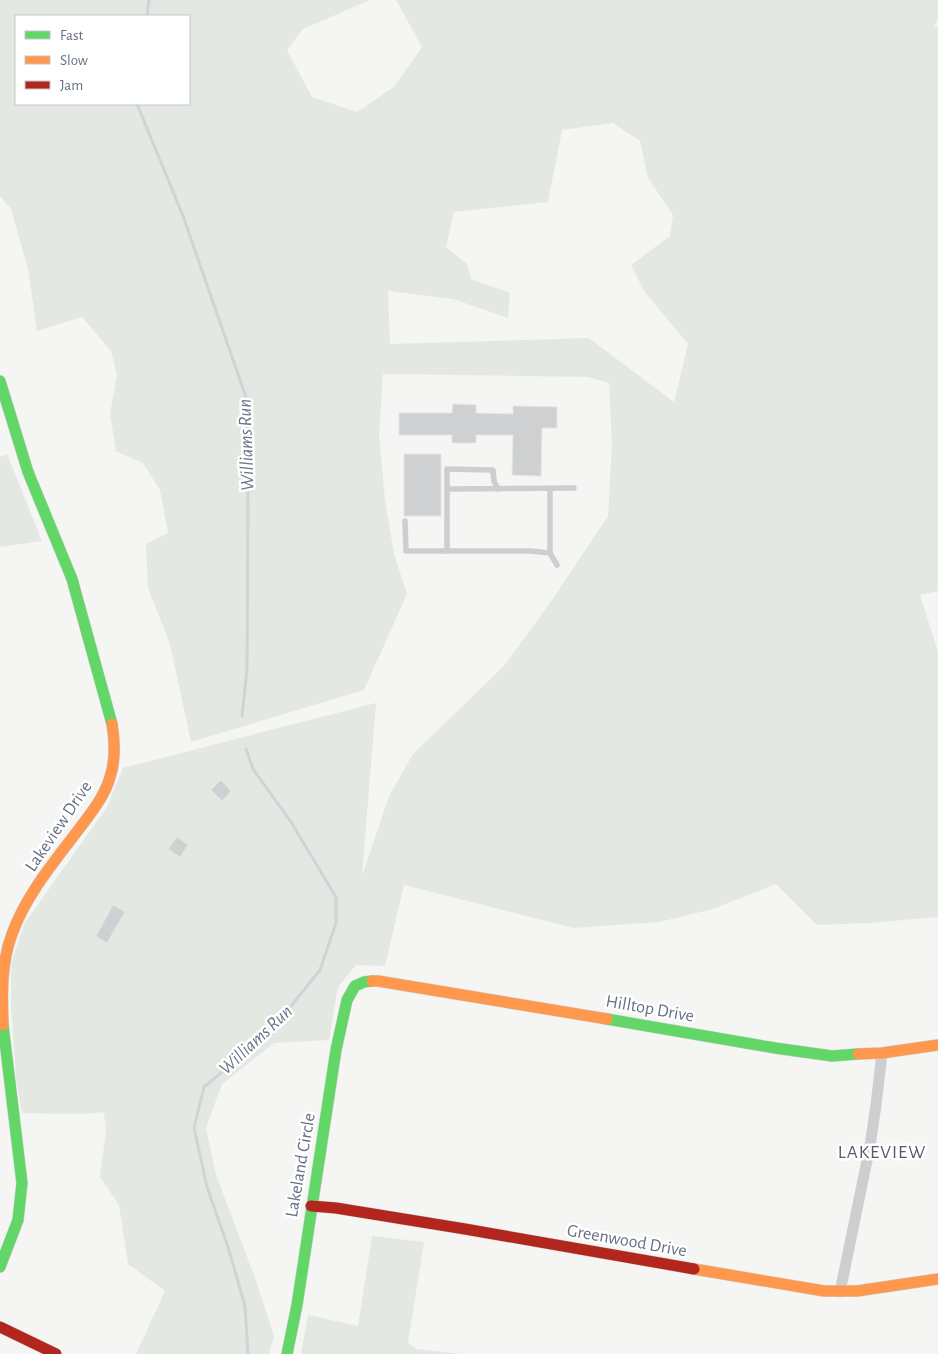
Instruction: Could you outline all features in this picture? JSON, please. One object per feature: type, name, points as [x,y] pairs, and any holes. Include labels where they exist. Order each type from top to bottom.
[{"type":"street","name":"Lakeview Drive","points":[[0,382],[23,458],[73,584],[110,716],[115,742],[113,764],[103,793],[21,912],[10,937],[3,972],[4,1066],[22,1170],[22,1193],[17,1225],[0,1266]]},
{"type":"street","name":"Hilltop Drive","points":[[357,986],[364,982],[378,981],[832,1056],[882,1053],[938,1044]]},
{"type":"street","name":"Lakeland Circle","points":[[287,1354],[297,1305],[338,1042],[347,1000],[357,986]]},
{"type":"street","points":[[840,1292],[870,1146],[882,1053]]},
{"type":"street","name":"Greenwood Drive","points":[[311,1206],[336,1208],[824,1291],[840,1292],[880,1288],[938,1279]]},
{"type":"street","points":[[0,1327],[56,1354]]},
{"type":"lane","points":[[447,552],[447,468],[493,470],[494,481],[498,489]]},
{"type":"lane","points":[[447,489],[574,488]]},
{"type":"lane","points":[[550,489],[550,553],[556,565]]},
{"type":"lane","points":[[405,521],[406,552],[531,551],[550,553]]},
{"type":"shaded area","points":[[0,0],[370,0],[303,29],[287,50],[312,97],[357,112],[394,87],[422,47],[396,0],[938,0],[938,19],[934,27],[938,26],[938,591],[920,595],[938,652],[938,917],[817,925],[776,884],[713,909],[659,922],[574,928],[404,885],[385,966],[356,965],[338,987],[329,1040],[274,1043],[222,1084],[206,1128],[216,1175],[254,1275],[274,1336],[269,1354],[136,1354],[165,1291],[128,1264],[119,1205],[100,1177],[106,1131],[104,1112],[83,1114],[22,1113],[16,1077],[11,1006],[11,964],[24,924],[107,807],[123,768],[376,703],[362,876],[389,796],[413,754],[504,666],[552,600],[608,516],[612,444],[609,383],[588,377],[383,374],[379,434],[385,500],[394,554],[407,594],[364,690],[191,742],[170,644],[148,588],[146,544],[168,533],[160,490],[143,463],[116,451],[110,414],[117,375],[111,351],[82,317],[37,331],[28,269],[11,209],[0,196]],"holes":[[[613,123],[640,141],[648,178],[673,215],[670,236],[631,265],[644,291],[688,344],[674,402],[589,338],[390,344],[388,291],[453,299],[508,318],[510,293],[471,279],[467,264],[446,247],[454,212],[548,202],[562,130]]]},
{"type":"shaded area","points":[[7,454],[42,541],[0,547],[0,457]]},
{"type":"shaded area","points":[[372,1236],[424,1242],[408,1343],[417,1349],[461,1354],[301,1354],[308,1315],[358,1326]]},
{"type":"building","points":[[453,404],[476,405],[476,413],[513,414],[513,406],[557,407],[557,428],[542,428],[541,476],[512,475],[513,435],[476,435],[476,443],[452,443],[452,435],[399,435],[399,413],[452,413]]},
{"type":"building","points":[[404,454],[441,454],[441,516],[404,516]]},
{"type":"building","points":[[221,780],[231,791],[222,801],[211,790]]},
{"type":"building","points":[[177,837],[188,845],[180,857],[168,849]]},
{"type":"building","points":[[113,905],[125,912],[107,943],[96,936]]},
{"type":"waterway","name":"Williams Run","points":[[147,15],[149,0]]},
{"type":"waterway","name":"Williams Run","points":[[137,105],[183,216],[247,400],[247,669],[242,716]]},
{"type":"waterway","name":"Williams Run","points":[[246,749],[253,769],[291,822],[336,897],[336,923],[320,970],[286,1012],[239,1058],[204,1087],[194,1128],[207,1187],[228,1247],[245,1306],[248,1354]]},
{"type":"traffic: fast","points":[[0,381],[28,472],[72,579],[112,724]]},
{"type":"traffic: fast","points":[[287,1354],[297,1305],[336,1050],[347,1000],[355,986],[372,981]]},
{"type":"traffic: fast","points":[[607,1019],[832,1056],[858,1054]]},
{"type":"traffic: fast","points":[[0,1267],[18,1220],[22,1183],[3,1025]]},
{"type":"traffic: slow","points":[[3,1025],[4,967],[8,945],[18,920],[33,892],[93,811],[105,791],[114,757],[112,724]]},
{"type":"traffic: slow","points":[[372,981],[607,1019]]},
{"type":"traffic: slow","points":[[858,1054],[882,1053],[938,1045]]},
{"type":"traffic: slow","points":[[694,1269],[824,1291],[857,1291],[938,1279]]},
{"type":"traffic: jam","points":[[311,1206],[336,1208],[465,1229],[694,1269]]},
{"type":"traffic: jam","points":[[0,1327],[56,1354]]},
{"type":"district","name":"LAKEVIEW","points":[[882,1151]]}]
